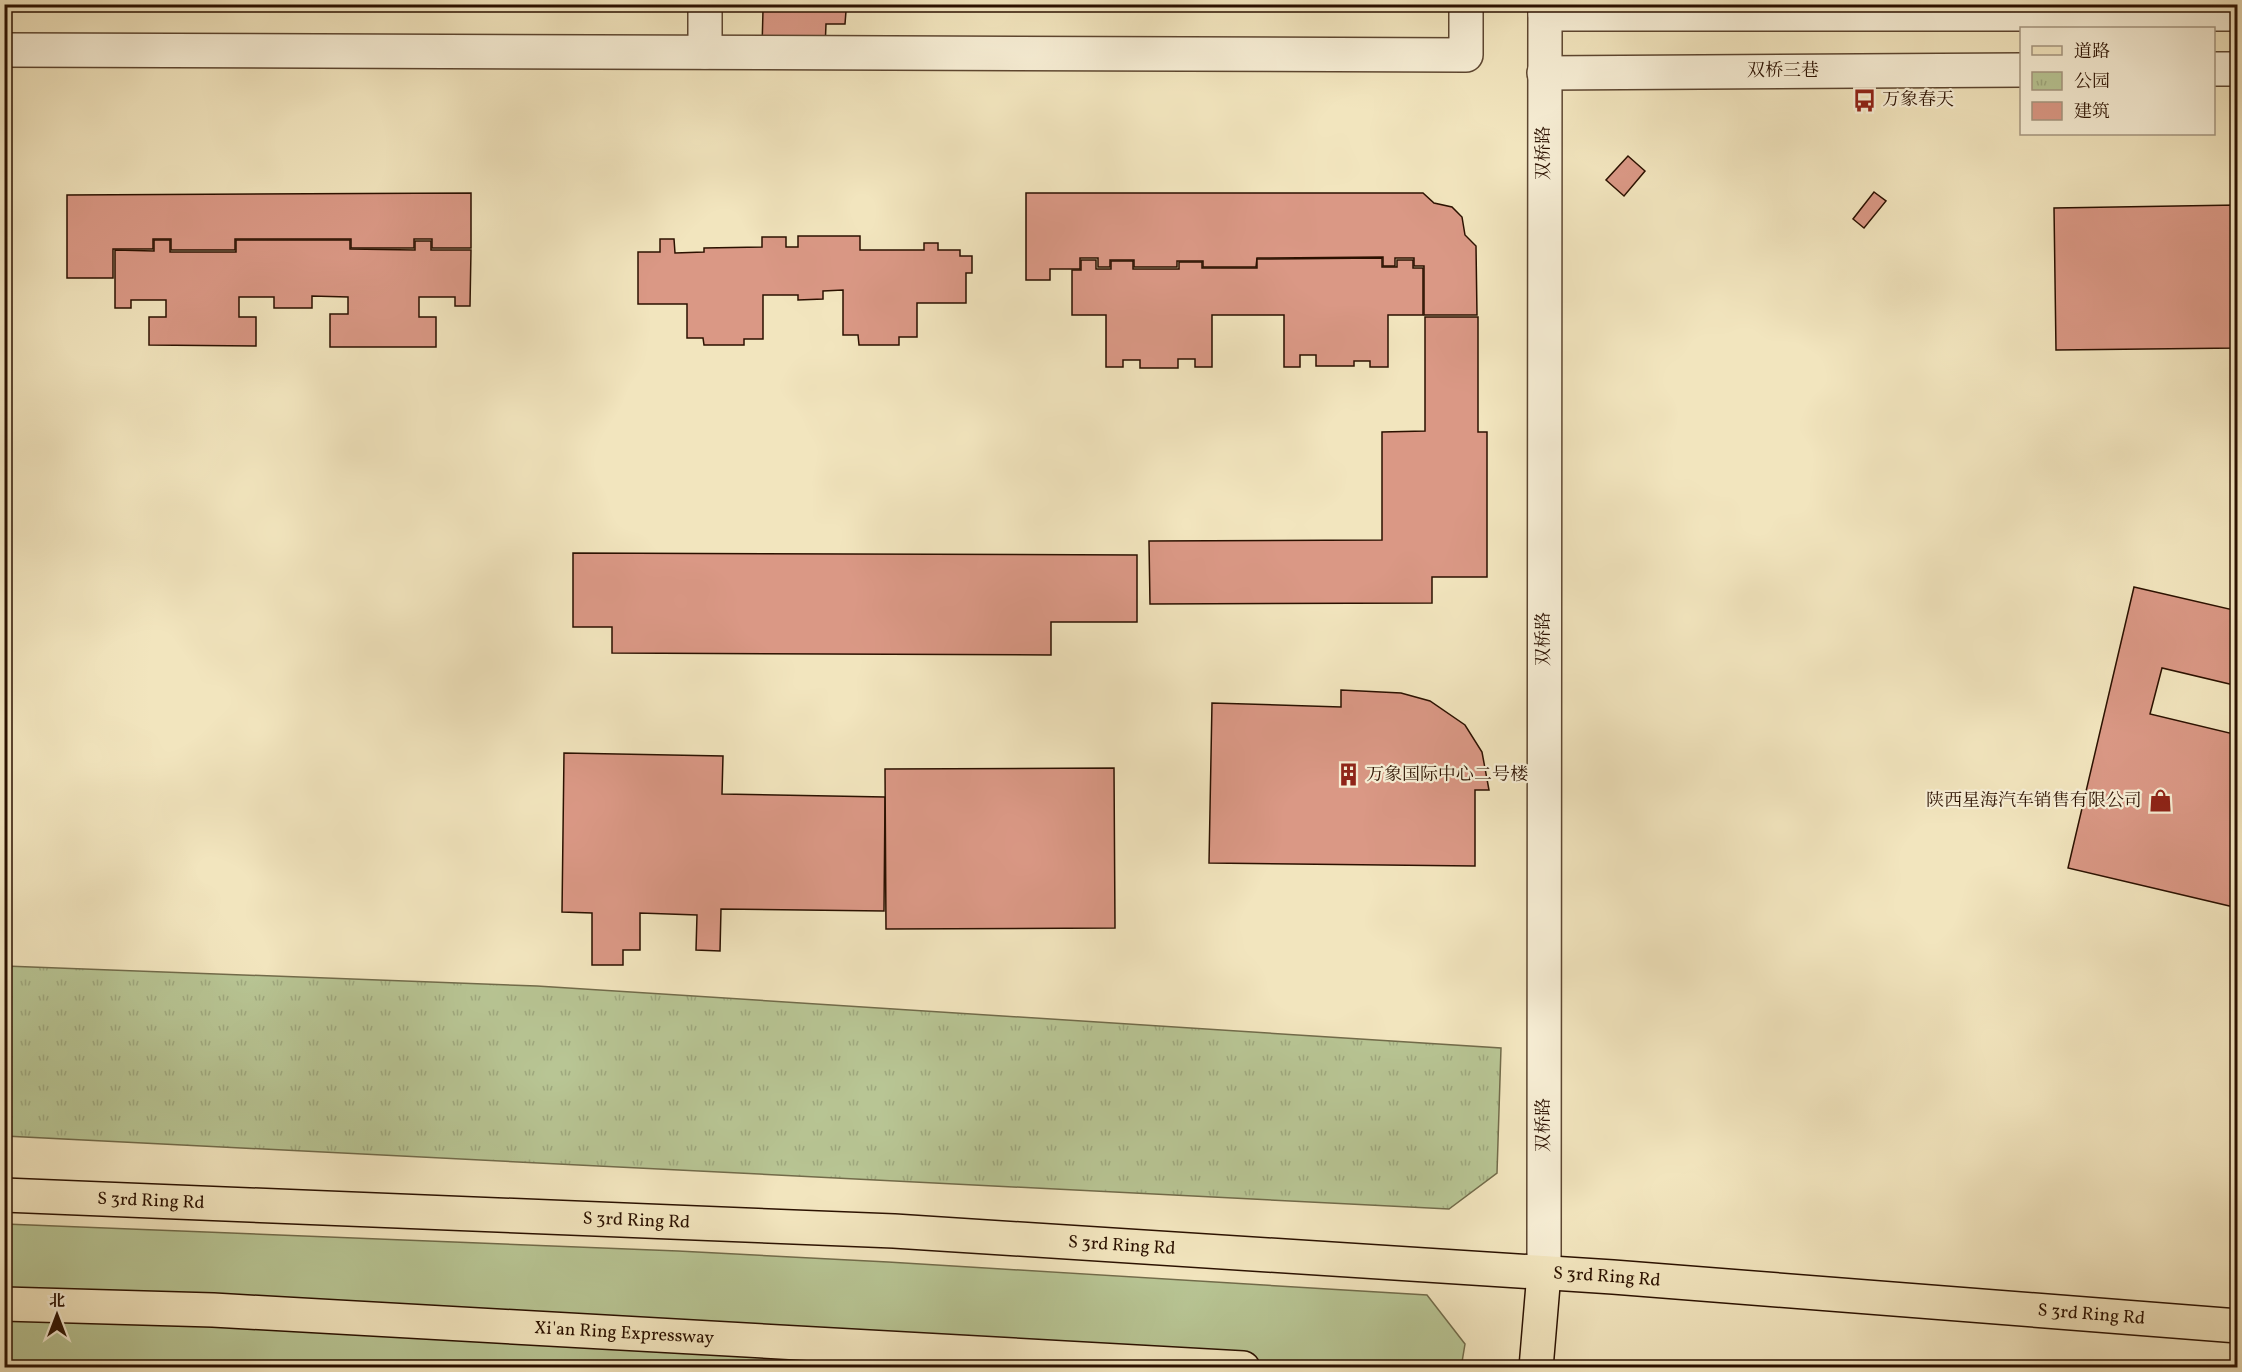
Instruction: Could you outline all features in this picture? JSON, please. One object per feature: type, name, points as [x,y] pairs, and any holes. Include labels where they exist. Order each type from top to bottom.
[{"type":"main road","name":"S 3rd Ring Rd","points":[[4,1195],[894,1231],[1544,1273],[2238,1326]]},
{"type":"main road","points":[[1536,1368],[1544,1273]]},
{"type":"main road","name":"Xi'an Ring Expressway","points":[[4,1304],[225,1311],[1243,1368]]},
{"type":"street","points":[[705,4],[705,52]]},
{"type":"street","points":[[4,50],[1466,55],[1466,4]]},
{"type":"street","points":[[1545,9],[2238,14]]},
{"type":"street","name":"双桥路","points":[[1544,1273],[1545,9]]},
{"type":"street","points":[[2215,69],[2238,69]]},
{"type":"street","name":"双桥三巷","points":[[1544,73],[2020,70]]},
{"type":"green space","points":[[5,966],[537,986],[1501,1048],[1497,1173],[1449,1209],[5,1136]]},
{"type":"green space","points":[[5,1224],[678,1251],[1427,1295],[1465,1344],[1461,1368],[5,1368]]},
{"type":"building","points":[[763,10],[846,11],[845,24],[826,24],[825,49],[762,48]]},
{"type":"building","points":[[1628,156],[1645,171],[1624,196],[1606,180]]},
{"type":"building","points":[[1874,192],[1886,201],[1864,228],[1853,219]]},
{"type":"building","points":[[471,193],[471,248],[432,248],[432,239],[414,239],[414,248],[351,248],[351,239],[235,239],[235,250],[171,250],[171,239],[153,239],[153,249],[113,249],[113,278],[67,278],[67,195]]},
{"type":"building","points":[[1026,193],[1423,193],[1434,203],[1452,207],[1462,217],[1465,235],[1476,246],[1477,315],[1424,315],[1424,266],[1414,266],[1414,258],[1395,258],[1395,266],[1383,266],[1383,257],[1257,258],[1256,267],[1203,267],[1203,261],[1177,261],[1177,267],[1134,267],[1134,260],[1110,260],[1110,267],[1098,267],[1098,258],[1080,258],[1080,269],[1050,269],[1050,280],[1026,280]]},
{"type":"building","points":[[2238,205],[2238,348],[2056,350],[2054,208]]},
{"type":"building","points":[[798,236],[860,236],[860,250],[924,250],[924,243],[938,243],[938,250],[960,250],[960,256],[972,256],[972,273],[966,273],[966,303],[917,303],[917,337],[899,337],[899,345],[859,345],[858,335],[843,335],[843,290],[823,291],[823,299],[798,300],[798,295],[763,295],[763,339],[744,339],[744,345],[704,345],[703,338],[687,338],[687,304],[638,304],[638,252],[660,252],[660,239],[674,239],[675,253],[704,252],[704,248],[762,247],[762,237],[786,237],[786,247],[798,247]]},
{"type":"building","points":[[154,240],[170,240],[170,252],[236,252],[236,240],[350,240],[350,249],[415,250],[415,241],[431,241],[431,250],[471,250],[470,306],[455,306],[455,297],[419,297],[419,317],[436,317],[436,347],[330,347],[330,314],[348,314],[348,297],[312,296],[312,308],[274,308],[274,297],[239,297],[239,317],[256,317],[256,346],[149,345],[149,317],[166,317],[166,300],[131,300],[131,308],[115,308],[115,250],[154,251]]},
{"type":"building","points":[[1382,258],[1382,267],[1397,267],[1397,260],[1413,260],[1413,268],[1423,268],[1423,315],[1388,315],[1388,367],[1370,367],[1370,361],[1354,361],[1354,366],[1316,366],[1316,355],[1300,355],[1300,367],[1284,367],[1284,315],[1212,315],[1212,367],[1195,367],[1195,359],[1178,359],[1178,368],[1140,368],[1140,360],[1123,360],[1123,367],[1106,367],[1106,315],[1072,315],[1072,270],[1081,270],[1081,260],[1096,260],[1096,269],[1111,269],[1111,261],[1133,261],[1133,269],[1179,269],[1179,262],[1202,262],[1202,268],[1257,268],[1257,259]]},
{"type":"building","points":[[1425,317],[1478,317],[1478,432],[1487,432],[1487,577],[1432,577],[1432,603],[1150,604],[1149,541],[1382,540],[1382,432],[1425,431]]},
{"type":"building","points":[[573,553],[1137,555],[1137,622],[1051,622],[1051,655],[612,653],[612,627],[573,627]]},
{"type":"building","name":"陕西星海汽车销售有限公司","points":[[2134,587],[2238,611],[2238,686],[2162,668],[2150,714],[2238,735],[2238,908],[2068,868]]},
{"type":"building","name":"万象国际中心二号楼","points":[[1341,690],[1401,693],[1430,701],[1465,725],[1482,752],[1489,790],[1475,790],[1475,866],[1209,863],[1212,703],[1341,707]]},
{"type":"building","points":[[564,753],[723,756],[722,794],[885,797],[884,911],[721,909],[720,951],[696,950],[697,915],[640,913],[640,950],[623,950],[623,965],[592,965],[592,913],[562,912]]},
{"type":"building","points":[[1114,768],[1115,928],[886,929],[885,769]]},
{"type":"place","name":"万象春天","points":[[1864,100]]},
{"type":"place","name":"万象国际中心二号楼","points":[[1348,775]]},
{"type":"place","name":"陕西星海汽车销售有限公司","points":[[2160,801]]}]
